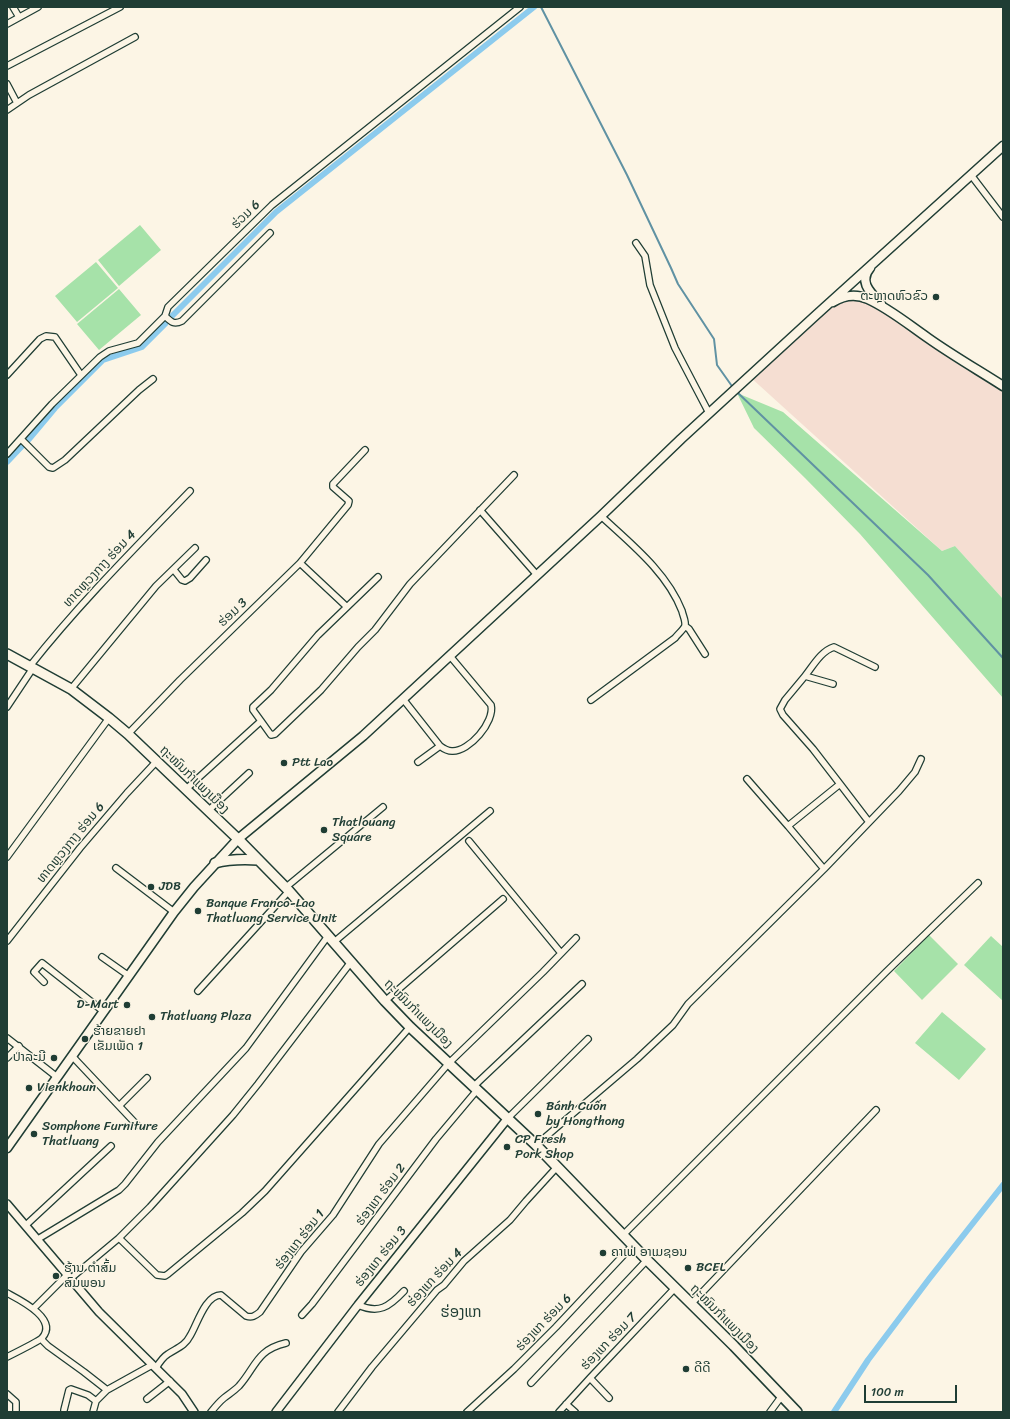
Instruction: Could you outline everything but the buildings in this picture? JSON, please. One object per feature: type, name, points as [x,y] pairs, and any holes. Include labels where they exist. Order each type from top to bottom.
[{"type":"main road","points":[[7,1148],[174,912],[215,863],[238,839],[363,736],[601,516],[814,316],[1003,146]]},
{"type":"main road","points":[[880,257],[868,271],[865,282],[868,289],[885,309]]},
{"type":"main road","points":[[814,316],[837,300],[848,297],[864,298],[885,309],[1003,386]]},
{"type":"main road","name":"ຖະໜົນກຳແພງເມືອງ","points":[[7,654],[70,689],[128,734],[238,839],[287,889],[385,1001],[410,1027],[476,1087],[536,1145],[797,1412]]},
{"type":"main road","points":[[215,863],[239,859],[258,860]]},
{"type":"street","points":[[13,7],[19,17]]},
{"type":"street","points":[[7,24],[38,7]]},
{"type":"street","points":[[7,66],[120,7]]},
{"type":"street","name":"ຮ່ວມ 6","points":[[7,454],[52,404],[104,353],[138,343],[165,316],[168,307],[272,205],[520,7]]},
{"type":"street","points":[[7,110],[29,95],[135,37]]},
{"type":"street","points":[[7,84],[17,103]]},
{"type":"street","points":[[971,176],[1003,217]]},
{"type":"street","points":[[165,316],[173,323],[182,321],[270,233]]},
{"type":"street","points":[[636,243],[645,256],[650,285],[675,348],[709,413]]},
{"type":"street","points":[[7,375],[40,339],[50,336],[55,337],[81,375]]},
{"type":"street","points":[[22,438],[49,468],[53,468],[65,460],[153,379]]},
{"type":"street","name":"ຮ່ອມ 3","points":[[128,734],[180,680],[300,563],[348,504],[348,501],[333,487],[333,484],[365,450]]},
{"type":"street","points":[[378,576],[318,635],[271,690],[253,707],[253,710],[271,735],[275,734],[321,690],[358,647],[375,630],[410,584],[514,475]]},
{"type":"street","name":"ທາດຫຼວງກາງ ຮ່ອມ 4","points":[[7,707],[32,667],[78,609],[190,491]]},
{"type":"street","points":[[480,510],[537,575]]},
{"type":"street","points":[[591,700],[675,638],[685,626],[685,620],[677,598],[663,579],[647,561],[601,516]]},
{"type":"street","points":[[70,689],[156,586],[195,548]]},
{"type":"street","points":[[174,570],[182,580],[185,581],[190,578],[206,560]]},
{"type":"street","points":[[300,563],[347,607]]},
{"type":"street","points":[[685,626],[689,629],[705,654]]},
{"type":"street","points":[[869,822],[813,749],[783,715],[780,708],[784,700],[817,660],[826,651],[834,647],[875,667]]},
{"type":"street","points":[[403,699],[440,746],[445,750],[453,752],[465,747],[480,734],[492,712],[491,705],[450,656]]},
{"type":"street","points":[[805,676],[833,684]]},
{"type":"street","points":[[7,858],[108,718]]},
{"type":"street","points":[[185,790],[261,721]]},
{"type":"street","points":[[418,762],[440,746]]},
{"type":"street","points":[[536,1145],[637,1059],[673,1025],[688,1004],[900,791],[915,772],[921,759]]},
{"type":"street","name":"ທາດຫຼວງກາງ ຮ່ອມ 6","points":[[7,941],[80,848],[156,762]]},
{"type":"street","points":[[208,811],[249,773]]},
{"type":"street","points":[[746,779],[824,869]]},
{"type":"street","points":[[788,826],[840,784]]},
{"type":"street","points":[[198,991],[287,889],[383,806]]},
{"type":"street","points":[[38,1239],[119,1190],[158,1142],[246,1048],[331,939],[490,811]]},
{"type":"street","points":[[469,841],[561,953]]},
{"type":"street","points":[[116,868],[174,912]]},
{"type":"street","points":[[623,1235],[848,1010],[978,883]]},
{"type":"street","points":[[385,1001],[503,899]]},
{"type":"street","points":[[449,1063],[576,938]]},
{"type":"street","points":[[102,957],[129,976]]},
{"type":"street","points":[[34,1308],[69,1277],[119,1238],[150,1207],[233,1115],[351,962]]},
{"type":"street","points":[[44,982],[34,972],[42,963],[103,1011]]},
{"type":"street","name":"ຮ່ອງແກ ຮ່ອມ 2","points":[[302,1314],[312,1304],[476,1087],[582,984]]},
{"type":"street","points":[[119,1238],[157,1275],[165,1276],[168,1274],[242,1213],[265,1191],[410,1027]]},
{"type":"street","points":[[7,1038],[57,1077]]},
{"type":"street","points":[[508,1118],[588,1039]]},
{"type":"street","points":[[7,1058],[19,1046]]},
{"type":"street","points":[[72,1056],[137,1125]]},
{"type":"street","name":"ຮ່ອງແກ ຮ່ອມ 1","points":[[154,1366],[168,1354],[184,1344],[190,1337],[208,1302],[214,1297],[221,1295],[249,1317],[256,1316],[260,1312],[302,1252],[333,1215],[379,1144],[449,1063]]},
{"type":"street","points":[[119,1106],[147,1078]]},
{"type":"street","points":[[691,1304],[876,1110]]},
{"type":"street","name":"ຮ່ອງແກ ຮ່ອມ 3","points":[[276,1412],[358,1305],[508,1118]]},
{"type":"street","points":[[26,1225],[111,1146]]},
{"type":"street","name":"ຮ່ອງແກ ຮ່ອມ 4","points":[[338,1412],[372,1367],[432,1296],[464,1261],[510,1220],[557,1167]]},
{"type":"street","points":[[7,1204],[99,1312],[170,1381],[182,1394],[194,1412]]},
{"type":"street","name":"ຮ່ອງແກ ຮ່ອມ 6","points":[[467,1412],[514,1369],[556,1327],[633,1245]]},
{"type":"street","points":[[531,1383],[647,1260]]},
{"type":"street","name":"ຮ່ອງແກ ຮ່ອມ 7","points":[[559,1412],[676,1288]]},
{"type":"street","points":[[358,1305],[369,1310],[381,1308],[393,1303],[404,1291]]},
{"type":"street","points":[[7,1293],[34,1308],[45,1324],[46,1330],[42,1338],[7,1357]]},
{"type":"street","points":[[42,1338],[48,1346],[107,1390]]},
{"type":"street","points":[[211,1412],[242,1383],[260,1356],[276,1345],[286,1343]]},
{"type":"street","points":[[93,1412],[96,1402],[107,1390],[154,1366]]},
{"type":"street","points":[[590,1378],[609,1398]]},
{"type":"street","points":[[147,1399],[170,1381]]},
{"type":"street","points":[[64,1410],[69,1390],[71,1389],[88,1395],[96,1402]]},
{"type":"street","points":[[7,1394],[16,1402],[16,1412]]},
{"type":"street","points":[[770,1412],[781,1397]]},
{"type":"street","points":[[566,1404],[575,1412]]},
{"type":"shaded area","points":[[853,296],[885,309],[1003,381],[1003,599],[955,546],[942,551],[749,376],[831,303]]},
{"type":"green space","points":[[140,225],[161,250],[119,286],[98,260]]},
{"type":"green space","points":[[96,262],[118,288],[77,322],[55,296]]},
{"type":"green space","points":[[119,289],[141,315],[99,350],[77,324]]},
{"type":"green space","points":[[737,393],[783,412],[942,551],[955,546],[1003,599],[1003,698],[860,534],[754,428]]},
{"type":"green space","points":[[929,935],[958,964],[922,1000],[894,971]]},
{"type":"green space","points":[[991,936],[1003,947],[1003,1001],[964,965]]},
{"type":"green space","points":[[942,1012],[986,1049],[959,1080],[915,1043]]},
{"type":"waterway","points":[[172,316],[276,212],[534,7]]},
{"type":"waterway","points":[[541,7],[627,175],[678,284],[714,339],[717,365],[734,389]]},
{"type":"waterway","points":[[29,439],[55,408],[103,360],[142,347],[165,324]]},
{"type":"waterway","points":[[737,392],[928,575],[1003,658]]},
{"type":"waterway","points":[[7,462],[23,445]]},
{"type":"waterway","points":[[834,1412],[868,1360],[1003,1185]]},
{"type":"place","name":"ຕະຫຼາດຫົວຂົວ","points":[[936,297]]},
{"type":"place","name":"Ptt Lao","points":[[284,763]]},
{"type":"place","name":"Thatlouang Square","points":[[324,830]]},
{"type":"place","name":"JDB","points":[[151,887]]},
{"type":"place","name":"Banque Franco-Lao Thatluang Service Unit","points":[[198,911]]},
{"type":"place","name":"D-Mart","points":[[127,1005]]},
{"type":"place","name":"Thatluang Plaza","points":[[152,1017]]},
{"type":"place","name":"ຮ້າຍຂາຍຢາ ເຂັມເພັດ 1","points":[[85,1039]]},
{"type":"place","name":"ປາລະມີ","points":[[54,1058]]},
{"type":"place","name":"Vienkhoun","points":[[29,1088]]},
{"type":"place","name":"Bánh Cuốn by Hongthong","points":[[538,1114]]},
{"type":"place","name":"Somphone Furniture Thatluang","points":[[34,1134]]},
{"type":"place","name":"CP Fresh Pork Shop","points":[[507,1147]]},
{"type":"place","name":"ຄາເຟ່ ອາເມຊອນ","points":[[603,1253]]},
{"type":"place","name":"BCEL","points":[[688,1268]]},
{"type":"place","name":"ຮ້ານ ຕຳສົ້ມ ສົມພອນ","points":[[56,1276]]},
{"type":"place","name":"ດີດີ","points":[[686,1369]]},
{"type":"district","name":"ຮ່ອງແກ","points":[[461,1313]]}]
